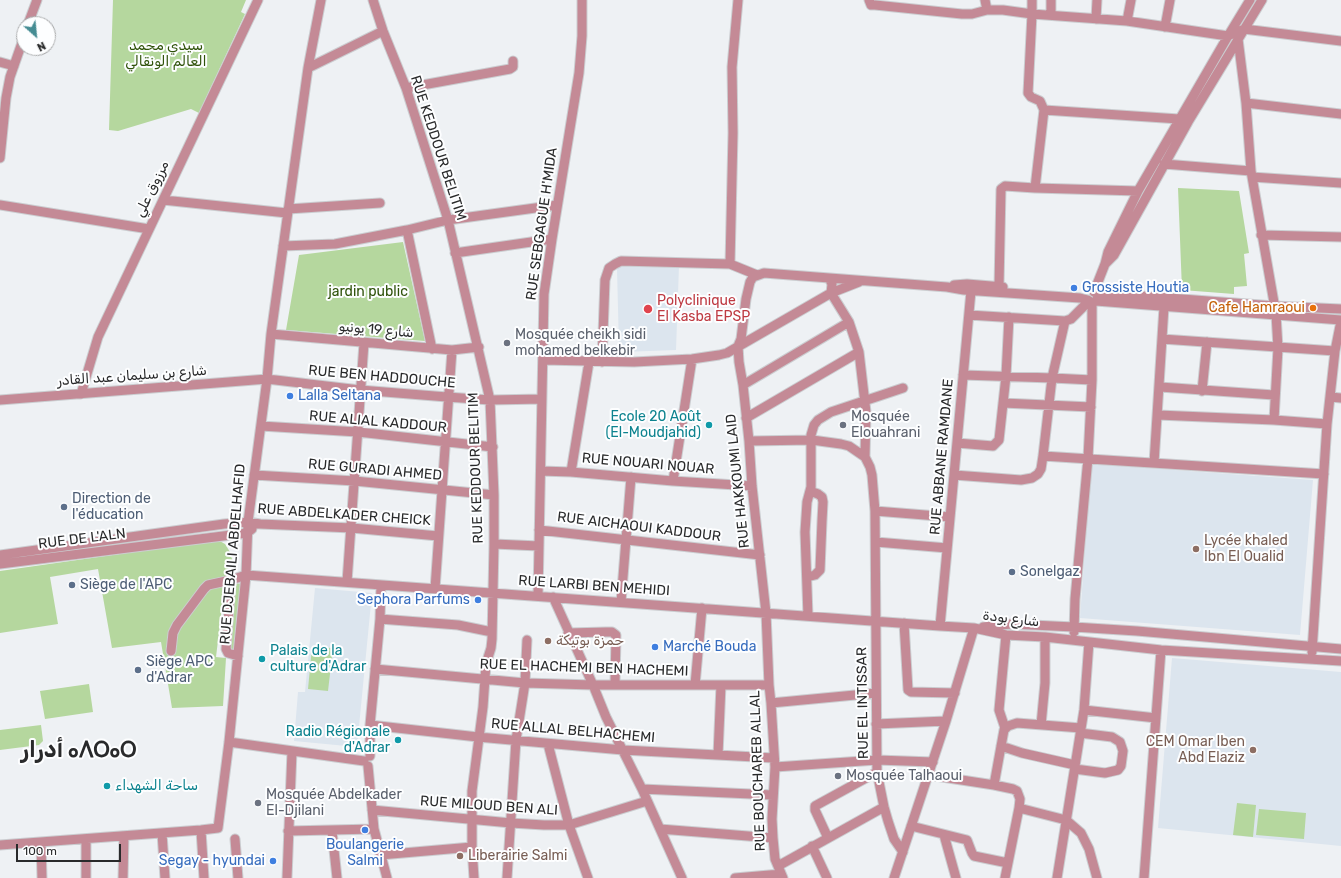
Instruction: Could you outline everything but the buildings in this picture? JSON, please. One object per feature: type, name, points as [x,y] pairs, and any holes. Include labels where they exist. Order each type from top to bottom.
[{"type":"street","points":[[31,16],[37,0]]},
{"type":"street","name":"مرزوق علي","points":[[82,394],[98,338],[258,0]]},
{"type":"street","name":"RUE DJEBAILI ABDELHAFID","points":[[201,830],[218,828],[230,742],[246,575],[248,522],[267,379],[271,334],[308,68],[321,0]]},
{"type":"street","name":"RUE KEDDOUR BELITIM","points":[[373,0],[383,31],[406,88],[448,220],[479,347],[490,400],[494,495],[492,632],[491,646],[487,658],[472,791],[471,819],[474,878]]},
{"type":"street","name":"RUE SEBGAGUE H'MIDA","points":[[538,596],[544,294],[579,73],[582,36],[582,0]]},
{"type":"street","points":[[730,264],[733,133],[732,66],[738,0]]},
{"type":"street","points":[[869,0],[871,5],[874,6],[962,14],[972,14],[987,10],[1004,10],[1032,14],[1051,14],[1127,21],[1228,36],[1244,29],[1341,41]]},
{"type":"street","points":[[985,0],[987,10]]},
{"type":"street","points":[[1032,0],[1028,93],[1031,97],[1040,101],[1044,110],[1035,188]]},
{"type":"street","points":[[1051,0],[1051,14]]},
{"type":"street","points":[[1096,18],[1097,0]]},
{"type":"street","points":[[1127,21],[1131,0]]},
{"type":"street","points":[[1165,27],[1170,0]]},
{"type":"street","points":[[1244,0],[1244,11]]},
{"type":"street","points":[[1073,640],[1091,407],[1092,297],[1108,252],[1138,191],[1250,0]]},
{"type":"street","points":[[1105,264],[1114,255],[1188,122],[1262,0]]},
{"type":"street","points":[[308,68],[383,31]]},
{"type":"street","points":[[1238,40],[1246,103],[1252,174],[1261,235],[1275,310],[1278,348],[1274,395],[1274,420]]},
{"type":"street","points":[[0,158],[6,98],[17,56]]},
{"type":"street","points":[[406,88],[510,69],[513,67],[513,61]]},
{"type":"street","points":[[0,62],[14,66]]},
{"type":"street","points":[[1246,103],[1341,114]]},
{"type":"street","points":[[1044,110],[1179,119]]},
{"type":"street","points":[[1164,164],[1341,183]]},
{"type":"street","points":[[999,286],[1001,188],[1005,186],[1138,191]]},
{"type":"street","points":[[163,200],[288,211],[380,203]]},
{"type":"street","points":[[0,205],[149,228]]},
{"type":"street","points":[[283,246],[335,244],[407,230],[448,220],[557,205]]},
{"type":"street","points":[[407,230],[432,349]]},
{"type":"street","points":[[1261,235],[1341,237]]},
{"type":"street","points":[[455,253],[552,239]]},
{"type":"street","points":[[602,362],[605,280],[609,268],[621,261],[730,264],[757,275],[764,273],[864,280],[947,287],[971,291],[1031,292]]},
{"type":"street","name":"RUE HAKKOUMI LAID","points":[[757,275],[752,278],[748,285],[741,339],[738,346],[766,613]]},
{"type":"street","points":[[749,441],[812,440],[834,442],[849,446],[865,457],[865,400],[859,352],[849,322],[831,293],[832,284],[829,278]]},
{"type":"street","points":[[543,360],[602,362],[692,359],[719,355],[727,353],[831,293],[864,280]]},
{"type":"street","points":[[947,287],[967,284],[999,286],[1031,292],[1084,298],[1103,294],[1129,295],[1275,310],[1341,320],[1335,351],[1327,424],[1311,658]]},
{"type":"street","name":"RUE ABBANE RAMDANE","points":[[940,626],[971,291]]},
{"type":"street","points":[[1092,297],[1164,307],[1275,310],[1341,309]]},
{"type":"street","points":[[969,315],[1065,321],[1071,319],[1092,297]]},
{"type":"street","points":[[1154,463],[1164,307]]},
{"type":"street","points":[[957,443],[993,446],[997,443],[1000,435],[1006,376],[1009,317]]},
{"type":"street","points":[[954,475],[1021,480],[1027,479],[1040,472],[1052,378],[1065,321]]},
{"type":"street","points":[[743,385],[849,322]]},
{"type":"street","name":"شارع 19 يونيو","points":[[271,334],[432,349],[452,350],[479,347]]},
{"type":"street","points":[[1162,339],[1335,351]]},
{"type":"street","points":[[1202,391],[1207,342]]},
{"type":"street","points":[[347,582],[364,343]]},
{"type":"street","points":[[435,588],[452,350]]},
{"type":"street","points":[[746,418],[859,352]]},
{"type":"street","points":[[672,481],[692,359]]},
{"type":"street","points":[[571,472],[589,362]]},
{"type":"street","points":[[963,375],[1092,380]]},
{"type":"street","name":"شارع بن سليمان عبد القادر","points":[[0,400],[267,379]]},
{"type":"street","name":"RUE BEN HADDOUCHE","points":[[267,379],[360,390],[448,397],[490,400],[542,399]]},
{"type":"street","points":[[1160,387],[1274,395]]},
{"type":"street","points":[[808,616],[806,554],[807,502],[810,491],[812,430],[818,420],[831,412],[903,388]]},
{"type":"street","points":[[1331,397],[1341,398]]},
{"type":"street","points":[[1003,403],[1091,407]]},
{"type":"street","points":[[1158,416],[1274,420],[1327,424]]},
{"type":"street","name":"RUE ALIAL KADDOUR","points":[[261,426],[358,432],[493,447]]},
{"type":"street","points":[[1043,456],[1324,474]]},
{"type":"street","name":"RUE EL INTISSAR","points":[[865,457],[872,475],[875,511],[877,772],[884,807],[894,839],[903,852]]},
{"type":"street","name":"RUE NOUARI NOUAR","points":[[541,471],[752,486]]},
{"type":"street","name":"RUE GURADI AHMED","points":[[254,475],[355,481],[494,495]]},
{"type":"street","points":[[621,602],[631,477]]},
{"type":"street","points":[[807,577],[815,575],[820,570],[821,554],[822,499],[818,494],[810,491]]},
{"type":"street","points":[[875,511],[950,517]]},
{"type":"street","name":"RUE ABDELKADER CHEICK","points":[[248,522],[260,524],[352,528],[438,536]]},
{"type":"street","name":"RUE DE L'ALN","points":[[0,555],[248,522]]},
{"type":"street","name":"RUE DE L'ALN","points":[[0,564],[247,533],[260,524]]},
{"type":"street","name":"RUE AICHAOUI KADDOUR","points":[[539,530],[760,555]]},
{"type":"street","points":[[90,542],[92,552]]},
{"type":"street","points":[[876,542],[947,548]]},
{"type":"street","points":[[494,544],[539,546]]},
{"type":"street","points":[[806,554],[821,554]]},
{"type":"street","points":[[171,651],[173,634],[177,625],[204,589],[212,584],[246,575]]},
{"type":"street","name":"RUE LARBI BEN MEHIDI","points":[[246,575],[974,628]]},
{"type":"street","points":[[231,580],[226,649],[228,653],[238,656]]},
{"type":"street","points":[[381,584],[380,619],[367,761],[374,829],[387,878]]},
{"type":"street","points":[[552,597],[593,685],[606,717],[642,789],[682,878]]},
{"type":"street","points":[[695,685],[702,608]]},
{"type":"street","name":"RUE BOUCHAREB ALLAL","points":[[766,613],[774,762],[773,838],[776,859],[781,873]]},
{"type":"street","points":[[380,619],[458,625],[492,632]]},
{"type":"street","points":[[904,623],[908,690],[911,692],[955,692]]},
{"type":"street","name":"شارع بودة","points":[[974,628],[1011,624],[1074,627],[1341,648]]},
{"type":"street","points":[[894,878],[929,775],[974,628]]},
{"type":"street","name":"شارع بودة","points":[[974,628],[1006,635],[1045,637],[1161,650],[1341,660]]},
{"type":"street","points":[[568,633],[612,632],[616,635],[615,684]]},
{"type":"street","points":[[994,785],[1005,728],[999,710],[1006,635]]},
{"type":"street","points":[[1041,725],[1045,683],[1045,637]]},
{"type":"street","points":[[507,878],[516,740],[525,683],[527,640]]},
{"type":"street","points":[[1057,878],[1084,710],[1089,642]]},
{"type":"street","points":[[1144,878],[1161,650]]},
{"type":"street","name":"RUE EL HACHEMI BEN HACHEMI","points":[[375,669],[525,683],[593,685],[769,685]]},
{"type":"street","points":[[718,755],[721,685]]},
{"type":"street","points":[[771,703],[876,692]]},
{"type":"street","points":[[1084,710],[1156,718]]},
{"type":"street","points":[[876,724],[946,721]]},
{"type":"street","points":[[1001,746],[1075,767],[1105,773],[1118,770],[1121,766],[1123,752],[1122,745],[1117,739],[1080,730],[1041,725],[1017,723],[1005,728]]},
{"type":"street","name":"RUE ALLAL BELHACHEMI","points":[[370,725],[548,744],[718,755],[774,762],[878,760],[933,762]]},
{"type":"street","points":[[230,742],[367,761]]},
{"type":"street","points":[[548,744],[570,825],[588,878]]},
{"type":"street","points":[[287,878],[292,751]]},
{"type":"street","points":[[828,838],[815,810],[815,806],[877,772]]},
{"type":"street","points":[[929,775],[994,785],[1013,789],[1016,792],[1020,799],[1019,808],[1005,878]]},
{"type":"street","points":[[642,789],[773,796]]},
{"type":"street","name":"RUE MILOUD BEN ALI","points":[[372,810],[511,823],[570,825],[647,801]]},
{"type":"street","points":[[735,878],[781,873],[812,846],[884,807]]},
{"type":"street","points":[[1019,808],[1066,820],[1081,833],[1086,840],[1097,878]]},
{"type":"street","points":[[911,826],[967,840],[972,853],[978,857],[1008,864]]},
{"type":"street","points":[[288,831],[374,829]]},
{"type":"street","points":[[660,829],[773,838]]},
{"type":"street","points":[[0,845],[201,830],[204,878]]},
{"type":"street","points":[[332,831],[337,878]]},
{"type":"street","points":[[162,833],[165,878]]},
{"type":"street","points":[[944,835],[956,878]]},
{"type":"street","points":[[123,878],[124,836]]},
{"type":"street","points":[[86,838],[86,878]]},
{"type":"street","points":[[235,839],[238,878]]},
{"type":"street","points":[[41,842],[42,878]]},
{"type":"street","points":[[812,846],[826,878]]},
{"type":"street","points":[[380,855],[472,847]]},
{"type":"shaded area","name":"Polyclinique El Kasba EPSP","points":[[623,263],[679,266],[676,350],[622,352],[619,348],[617,269]]},
{"type":"shaded area","name":"Lycée khaled Ibn El Oualid","points":[[1091,464],[1313,480],[1300,635],[1080,618]]},
{"type":"shaded area","points":[[315,588],[372,593],[357,747],[294,741],[298,692],[305,692]]},
{"type":"shaded area","name":"CEM Omar Iben Abd Elaziz","points":[[1172,658],[1341,672],[1341,846],[1158,828]]},
{"type":"green space","name":"سيدي محمد العالم الونقالي","points":[[113,0],[246,0],[241,12],[245,14],[199,113],[191,109],[118,131],[109,130]]},
{"type":"green space","points":[[1178,188],[1239,191],[1249,253],[1244,254],[1247,286],[1234,287],[1234,294],[1182,290]]},
{"type":"green space","name":"jardin public","points":[[403,242],[425,341],[286,330],[299,255]]},
{"type":"green space","points":[[218,540],[225,544],[230,552],[235,570],[226,574],[216,657],[226,658],[223,706],[172,708],[161,642],[112,648],[98,569],[50,577],[58,624],[0,633],[0,571]]},
{"type":"green space","points":[[235,583],[241,584],[234,651],[228,650]]},
{"type":"green space","points":[[312,647],[333,648],[328,691],[308,689]]},
{"type":"green space","points":[[89,684],[93,712],[45,719],[40,691]]},
{"type":"green space","points":[[41,725],[43,741],[39,745],[0,750],[0,730]]},
{"type":"green space","points":[[1237,803],[1256,805],[1253,837],[1233,835]]},
{"type":"green space","points":[[1259,809],[1306,813],[1304,839],[1256,835]]},
{"type":"place","name":"Grossiste Houtia","points":[[1074,288]]},
{"type":"place","name":"Cafe Hamraoui","points":[[1313,308]]},
{"type":"place","name":"Polyclinique El Kasba EPSP","points":[[648,309]]},
{"type":"place","name":"Mosquée cheikh sidi mohamed belkebir","points":[[507,343]]},
{"type":"place","name":"Lalla Seltana","points":[[290,396]]},
{"type":"place","name":"Ecole 20 Août (El-Moudjahid)","points":[[709,425]]},
{"type":"place","name":"Mosquée Elouahrani","points":[[843,425]]},
{"type":"place","name":"Direction de l'éducation","points":[[64,507]]},
{"type":"place","name":"Lycée khaled Ibn El Oualid","points":[[1196,549]]},
{"type":"place","name":"Sonelgaz","points":[[1012,572]]},
{"type":"place","name":"Siège de l'APC","points":[[72,585]]},
{"type":"place","name":"Sephora Parfums","points":[[478,600]]},
{"type":"place","name":"حمزة بوتيكة","points":[[548,641]]},
{"type":"place","name":"Marché Bouda","points":[[655,647]]},
{"type":"place","name":"Palais de la culture d'Adrar","points":[[262,659]]},
{"type":"place","name":"Siège APC d'Adrar","points":[[138,670]]},
{"type":"place","name":"Radio Régionale d'Adrar","points":[[398,740]]},
{"type":"place","name":"CEM Omar Iben Abd Elaziz","points":[[1253,750]]},
{"type":"place","name":"Mosquée Talhaoui","points":[[838,776]]},
{"type":"place","name":"ساحة الشهداء","points":[[107,786]]},
{"type":"place","name":"Mosquée Abdelkader El-Djilani","points":[[258,803]]},
{"type":"place","name":"Boulangerie Salmi","points":[[365,830]]},
{"type":"place","name":"Liberairie Salmi","points":[[460,856]]},
{"type":"place","name":"Segay - hyundai","points":[[273,861]]},
{"type":"district","name":"أدرار ⴰⴷⵔⴰⵔ","points":[[79,751]]}]
